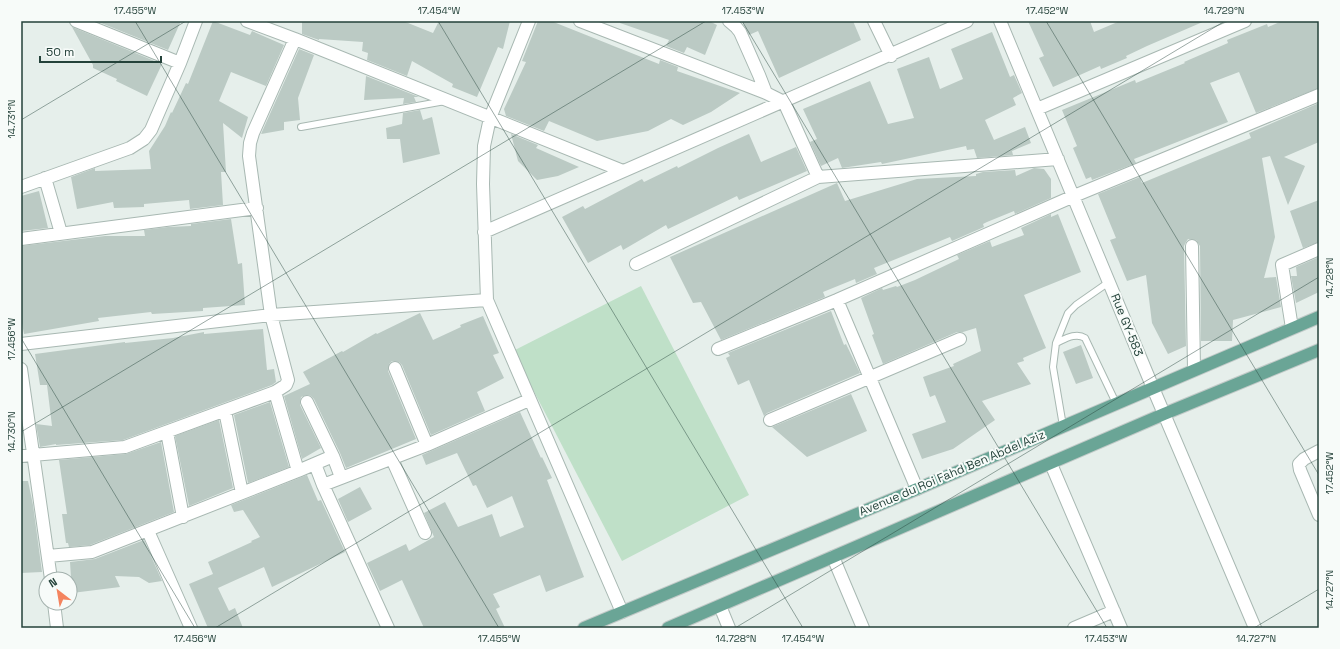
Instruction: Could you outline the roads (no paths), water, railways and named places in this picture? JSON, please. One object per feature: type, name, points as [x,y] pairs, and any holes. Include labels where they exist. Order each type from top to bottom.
[{"type":"main road","name":"Avenue du Roi Fahd Ben Abdel Aziz","points":[[584,628],[917,489],[1194,369],[1319,317]]},
{"type":"main road","points":[[668,628],[1164,414],[1319,350]]},
{"type":"street","points":[[76,21],[180,63]]},
{"type":"street","points":[[21,187],[130,148],[144,139],[151,130],[180,63],[196,21]]},
{"type":"street","points":[[247,21],[623,171]]},
{"type":"street","points":[[530,21],[490,118],[484,146],[484,232],[487,300],[622,612]]},
{"type":"street","points":[[580,21],[784,102],[818,177]]},
{"type":"street","points":[[729,21],[740,32],[766,94]]},
{"type":"street","points":[[874,21],[891,56]]},
{"type":"street","points":[[484,232],[891,56],[967,21]]},
{"type":"street","name":"Rue GY-583","points":[[1000,21],[1255,628]]},
{"type":"street","points":[[1037,109],[1245,21]]},
{"type":"street","points":[[21,456],[125,447],[275,392],[286,385],[288,380],[272,315],[249,156],[253,132],[295,39]]},
{"type":"street","points":[[718,349],[837,300],[1074,196],[1319,95]]},
{"type":"street","points":[[636,264],[818,177],[1058,159]]},
{"type":"street","points":[[45,178],[61,233]]},
{"type":"street","points":[[21,239],[257,208]]},
{"type":"street","points":[[1192,246],[1194,369]]},
{"type":"street","points":[[1292,328],[1282,265],[1319,249]]},
{"type":"street","points":[[21,344],[272,315],[487,300]]},
{"type":"street","points":[[837,300],[917,489]]},
{"type":"street","points":[[770,420],[960,339]]},
{"type":"street","points":[[395,368],[427,445]]},
{"type":"street","points":[[21,369],[50,571]]},
{"type":"street","points":[[275,392],[298,471]]},
{"type":"street","points":[[322,485],[427,445],[529,400]]},
{"type":"street","points":[[307,402],[333,456],[341,477]]},
{"type":"street","points":[[225,410],[242,493]]},
{"type":"street","points":[[167,432],[183,517]]},
{"type":"street","points":[[1319,451],[1304,459],[1299,464],[1300,470],[1319,515]]},
{"type":"street","points":[[48,556],[92,552],[148,531],[333,456]]},
{"type":"street","points":[[392,459],[425,533]]},
{"type":"street","points":[[315,464],[322,485],[388,628]]},
{"type":"street","points":[[1051,464],[1121,628]]},
{"type":"street","points":[[148,531],[191,628]]},
{"type":"street","points":[[833,558],[862,628]]},
{"type":"street","points":[[720,606],[729,628]]},
{"type":"street","points":[[55,611],[57,628]]},
{"type":"street","points":[[1074,628],[1114,611]]},
{"type":"lane","points":[[301,127],[448,101]]},
{"type":"lane","points":[[1063,426],[1053,367],[1056,343],[1068,313],[1076,304],[1109,282]]},
{"type":"lane","points":[[1056,343],[1076,335],[1081,335],[1085,338],[1116,403]]}]
